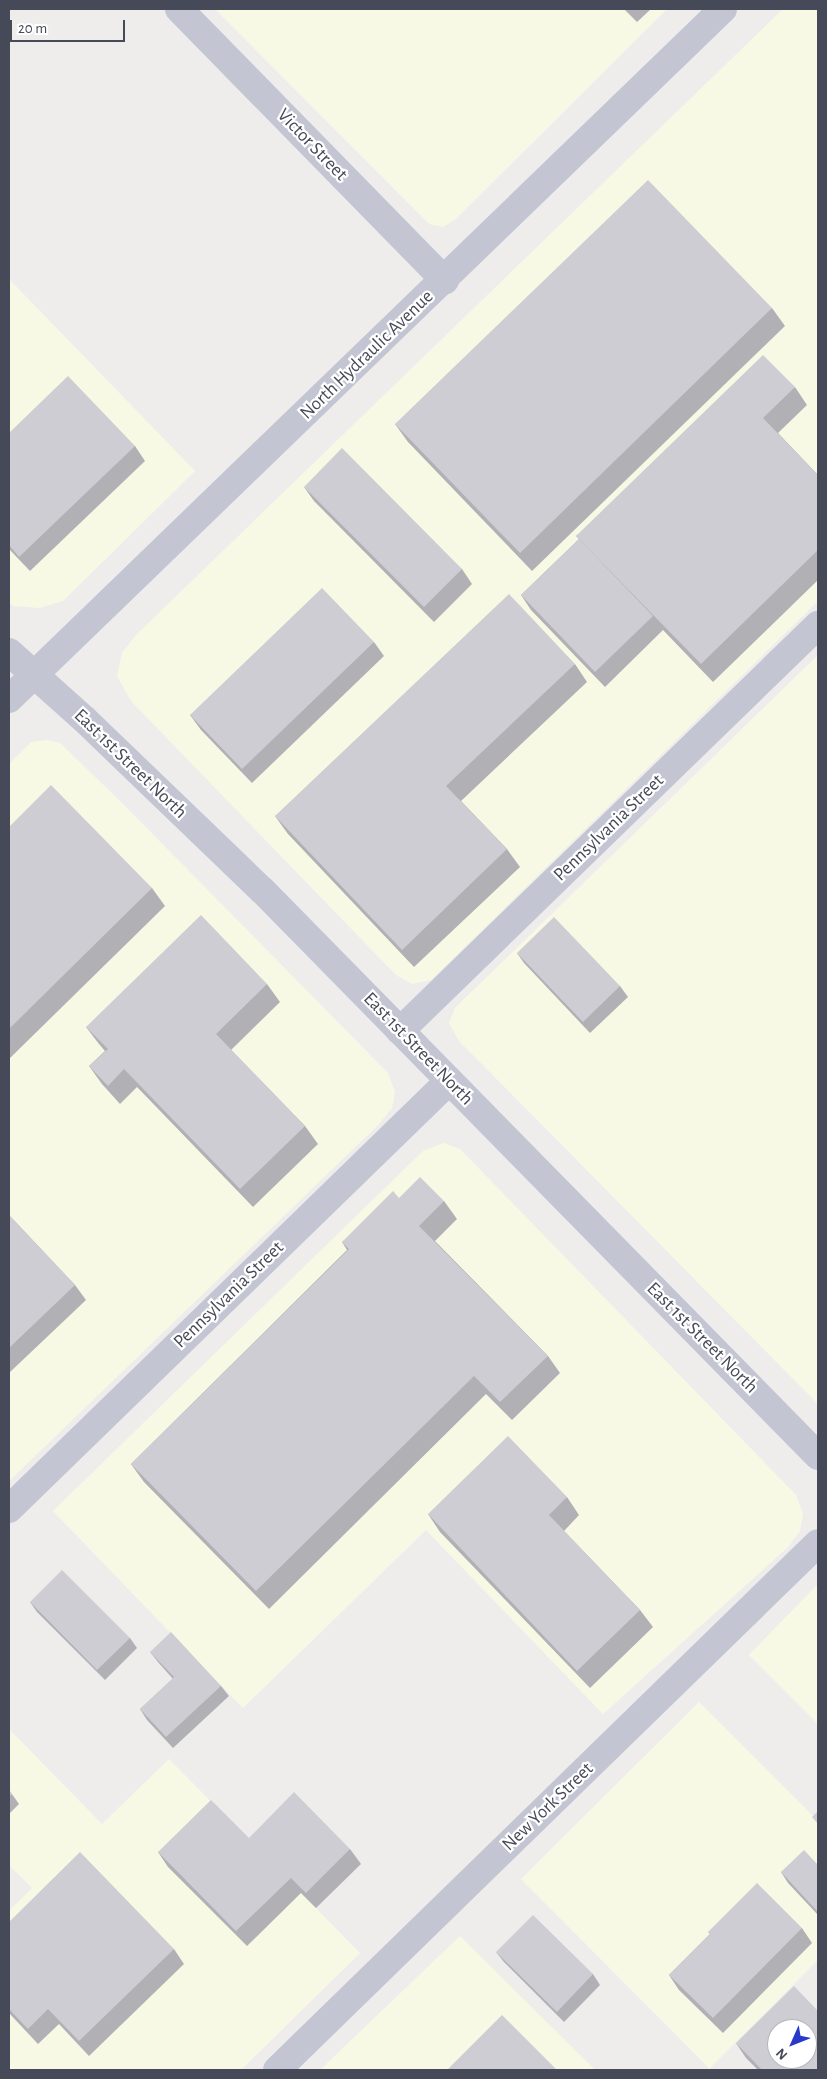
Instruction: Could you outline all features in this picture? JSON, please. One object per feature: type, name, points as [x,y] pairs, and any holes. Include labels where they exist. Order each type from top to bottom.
[{"type":"street","name":"Victor Street","points":[[178,9],[445,281]]},
{"type":"street","name":"North Hydraulic Avenue","points":[[9,699],[445,281],[723,9]]},
{"type":"street","name":"Pennsylvania Street","points":[[400,1031],[815,636]]},
{"type":"street","name":"East 1st Street North","points":[[9,652],[263,891],[818,1456]]},
{"type":"street","name":"Pennsylvania Street","points":[[9,1510],[449,1081]]},
{"type":"street","name":"New York Street","points":[[277,2070],[818,1543]]},
{"type":"shaded area","points":[[215,9],[667,9],[456,219],[443,227],[429,224]]},
{"type":"shaded area","points":[[783,9],[818,9],[818,601],[431,980],[412,984],[396,975],[131,701],[117,676],[122,653],[136,635]]},
{"type":"shaded area","points":[[9,279],[195,471],[63,601],[39,608],[13,606],[9,602]]},
{"type":"shaded area","points":[[818,655],[818,1404],[459,1041],[449,1023],[455,1008]]},
{"type":"shaded area","points":[[47,740],[60,743],[122,803],[388,1073],[395,1092],[392,1108],[378,1125],[9,1481],[9,764],[31,742]]},
{"type":"shaded area","points":[[443,1143],[460,1149],[796,1495],[803,1514],[800,1531],[788,1547],[603,1714],[426,1530],[243,1708],[53,1511],[423,1151]]},
{"type":"shaded area","points":[[818,1584],[818,1724],[749,1655]]},
{"type":"shaded area","points":[[699,1702],[818,1821],[818,1960],[710,2068],[711,2070],[707,2070],[709,2068],[521,1879]]},
{"type":"shaded area","points":[[9,1729],[102,1824],[169,1759],[360,1953],[241,2070],[9,2070],[9,1911],[32,1888],[9,1865]]},
{"type":"shaded area","points":[[460,1936],[595,2070],[320,2070]]},
{"type":"building","points":[[648,180],[772,308],[520,553],[395,424]]},
{"type":"building","points":[[763,355],[795,387],[763,418],[818,475],[818,550],[701,664],[576,536]]},
{"type":"building","points":[[68,376],[135,446],[19,557],[9,545],[9,433]]},
{"type":"building","points":[[342,448],[462,569],[424,607],[304,487]]},
{"type":"building","points":[[579,539],[653,616],[595,672],[521,595]]},
{"type":"building","points":[[322,588],[374,642],[242,769],[190,715]]},
{"type":"building","points":[[509,594],[575,664],[446,786],[507,849],[402,950],[275,816]]},
{"type":"building","points":[[51,785],[152,888],[9,1029],[9,827]]},
{"type":"building","points":[[201,915],[267,984],[216,1034],[305,1126],[240,1189],[124,1069],[108,1086],[89,1066],[108,1049],[86,1027]]},
{"type":"building","points":[[554,917],[620,986],[583,1022],[517,953]]},
{"type":"building","points":[[420,1177],[444,1201],[419,1226],[548,1356],[500,1402],[474,1376],[256,1591],[131,1464],[349,1249],[342,1242],[393,1191],[399,1198]]},
{"type":"building","points":[[9,1215],[75,1285],[9,1348]]},
{"type":"building","points":[[508,1436],[567,1497],[549,1515],[640,1610],[577,1671],[428,1514]]},
{"type":"building","points":[[62,1570],[130,1638],[97,1670],[30,1602]]},
{"type":"building","points":[[171,1632],[221,1686],[166,1737],[140,1709],[174,1677],[150,1652]]},
{"type":"building","points":[[294,1792],[350,1849],[306,1893],[291,1878],[236,1931],[158,1852],[211,1800],[249,1838]]},
{"type":"building","points":[[818,1811],[818,1824],[812,1817]]},
{"type":"building","points":[[804,1850],[818,1865],[818,1912],[781,1872]]},
{"type":"building","points":[[80,1852],[174,1949],[79,2041],[48,2009],[28,2029],[9,2009],[9,1922]]},
{"type":"building","points":[[757,1883],[802,1928],[713,2018],[669,1975],[710,1934],[708,1932]]},
{"type":"building","points":[[533,1915],[593,1974],[557,2012],[496,1952]]},
{"type":"building","points":[[794,1986],[818,2011],[818,2070],[762,2070],[736,2043]]},
{"type":"building","points":[[502,2015],[557,2070],[447,2070]]}]
